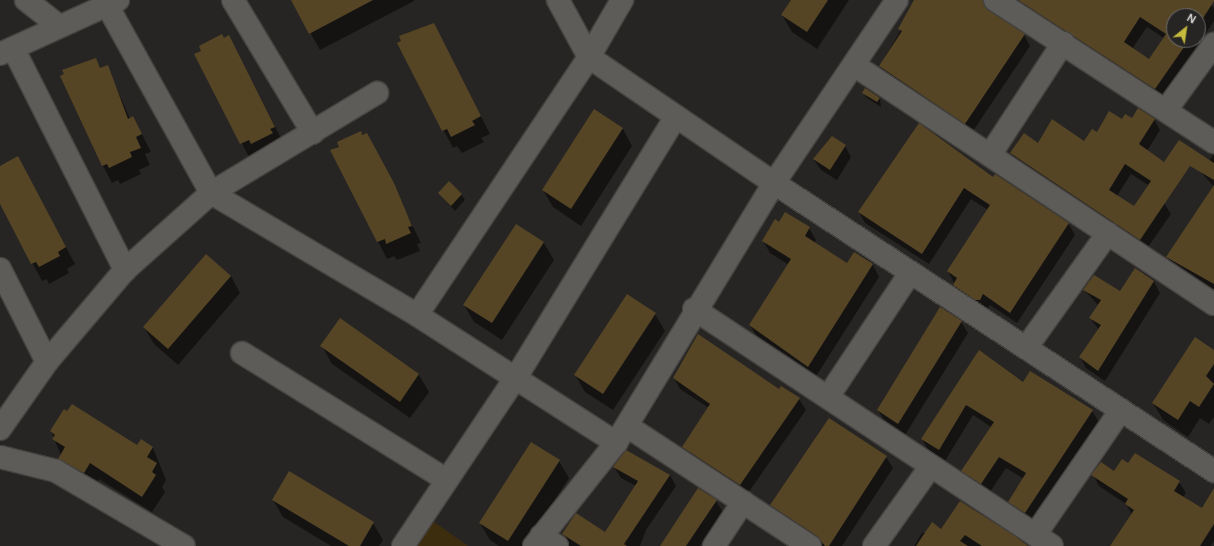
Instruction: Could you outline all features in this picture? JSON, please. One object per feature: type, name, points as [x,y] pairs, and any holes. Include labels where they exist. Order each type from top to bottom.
[{"type":"street","points":[[26,0],[58,26]]},
{"type":"street","points":[[233,0],[312,133]]},
{"type":"street","points":[[558,0],[589,57],[774,183],[1214,471]]},
{"type":"street","points":[[417,315],[589,57],[622,0]]},
{"type":"street","points":[[544,543],[621,434],[694,309],[774,183],[897,0]]},
{"type":"street","points":[[995,0],[1214,142]]},
{"type":"street","points":[[125,270],[6,51],[58,26],[112,3],[211,193],[417,315],[515,379],[621,434],[743,502],[810,546]]},
{"type":"street","points":[[990,155],[1063,43]]},
{"type":"street","points":[[1166,110],[1214,44]]},
{"type":"street","points":[[854,65],[1214,304]]},
{"type":"street","points":[[0,428],[47,362],[125,270],[211,193],[377,93]]},
{"type":"street","points":[[403,546],[515,379],[676,116]]},
{"type":"street","points":[[1026,348],[1108,233]]},
{"type":"street","points":[[0,269],[47,362]]},
{"type":"street","points":[[828,397],[910,273]]},
{"type":"street","points":[[694,309],[1044,540],[1121,410]]},
{"type":"street","points":[[242,353],[447,480]]},
{"type":"street","points":[[0,457],[56,471],[184,546]]},
{"type":"street","points":[[874,546],[931,466]]},
{"type":"street","points":[[714,546],[743,502]]},
{"type":"shaded area","points":[[430,519],[468,546],[410,546]]},
{"type":"building","points":[[291,0],[373,0],[309,34]]},
{"type":"building","points":[[791,0],[828,0],[807,32],[781,15]]},
{"type":"building","points":[[914,0],[983,0],[988,10],[1025,34],[965,124],[879,66],[902,31],[898,29]]},
{"type":"building","points":[[1018,0],[1214,0],[1206,14],[1206,8],[1166,8],[1166,34],[1166,48],[1183,48],[1155,89]],"holes":[[[1140,17],[1166,34],[1149,59],[1124,42]]]},
{"type":"building","points":[[434,23],[481,116],[472,121],[475,125],[451,137],[447,129],[442,131],[397,43],[401,41],[399,36]]},
{"type":"building","points":[[222,34],[224,38],[229,35],[275,127],[270,129],[273,133],[251,144],[249,140],[240,144],[194,54],[201,51],[199,46]]},
{"type":"building","points":[[96,58],[100,68],[108,65],[128,119],[133,116],[142,134],[136,137],[141,148],[130,152],[132,157],[109,168],[107,164],[102,166],[60,76],[64,74],[62,70]]},
{"type":"building","points":[[865,88],[880,98],[877,102],[862,93]]},
{"type":"building","points":[[1138,108],[1155,119],[1139,144],[1164,162],[1179,140],[1214,163],[1214,180],[1190,166],[1140,240],[1010,153],[1024,133],[1038,143],[1052,119],[1084,141],[1092,129],[1097,132],[1109,111],[1122,119],[1125,114],[1132,118]],"holes":[[[1125,164],[1151,181],[1134,206],[1109,190]]]},
{"type":"building","points":[[594,109],[623,128],[571,209],[542,190]]},
{"type":"building","points":[[919,123],[993,177],[995,174],[1069,223],[1010,313],[983,294],[980,300],[975,300],[953,285],[957,278],[947,271],[990,205],[964,188],[922,254],[858,212]]},
{"type":"building","points":[[361,131],[362,135],[367,133],[394,183],[412,226],[408,227],[411,233],[386,244],[385,239],[377,242],[330,150],[339,147],[337,142]]},
{"type":"building","points":[[832,136],[846,145],[830,170],[813,159]]},
{"type":"building","points":[[18,156],[66,247],[58,252],[60,256],[39,267],[36,262],[31,264],[0,204],[0,166]]},
{"type":"building","points":[[449,181],[462,194],[451,206],[438,193]]},
{"type":"building","points":[[1214,185],[1214,284],[1166,257]]},
{"type":"building","points":[[785,212],[810,227],[805,236],[847,263],[854,252],[873,264],[808,367],[749,325],[791,259],[762,241],[775,219],[779,222]]},
{"type":"building","points":[[516,224],[544,242],[492,323],[463,305]]},
{"type":"building","points":[[206,254],[231,276],[168,349],[143,327]]},
{"type":"building","points":[[1135,268],[1154,281],[1098,371],[1079,357],[1101,325],[1089,318],[1101,300],[1083,290],[1094,275],[1120,291]]},
{"type":"building","points":[[627,294],[656,313],[603,394],[574,375]]},
{"type":"building","points":[[940,307],[962,321],[898,424],[877,410]]},
{"type":"building","points":[[340,318],[419,374],[400,402],[320,346]]},
{"type":"building","points":[[698,334],[779,389],[781,386],[800,398],[740,485],[682,447],[710,404],[673,378]]},
{"type":"building","points":[[1195,337],[1214,350],[1214,364],[1206,376],[1214,384],[1199,407],[1190,401],[1178,420],[1152,403]]},
{"type":"building","points":[[979,350],[1023,382],[1030,371],[1093,410],[1025,513],[1008,502],[1026,473],[999,457],[981,484],[961,471],[994,422],[966,405],[939,450],[921,439]]},
{"type":"building","points":[[72,404],[137,445],[141,439],[153,447],[147,457],[157,463],[152,472],[156,475],[142,497],[90,463],[84,473],[58,459],[65,447],[52,439],[55,435],[50,431],[64,409],[67,411]]},
{"type":"building","points":[[829,418],[887,456],[829,546],[825,546],[817,536],[770,505]]},
{"type":"building","points":[[531,442],[560,460],[508,541],[479,523]]},
{"type":"building","points":[[626,450],[670,475],[624,544],[627,546],[581,546],[562,534],[576,513],[605,532],[638,481],[613,467]]},
{"type":"building","points":[[1135,453],[1180,481],[1174,491],[1202,508],[1214,488],[1214,524],[1200,546],[1110,546],[1134,510],[1125,504],[1128,499],[1091,475],[1101,462],[1114,471],[1122,459],[1128,463]]},
{"type":"building","points":[[289,471],[374,522],[360,546],[349,546],[272,500]]},
{"type":"building","points":[[698,488],[717,500],[686,546],[660,546]]},
{"type":"building","points":[[960,501],[1028,546],[982,546],[965,535],[960,541],[968,546],[916,546],[932,522],[941,529]]}]
